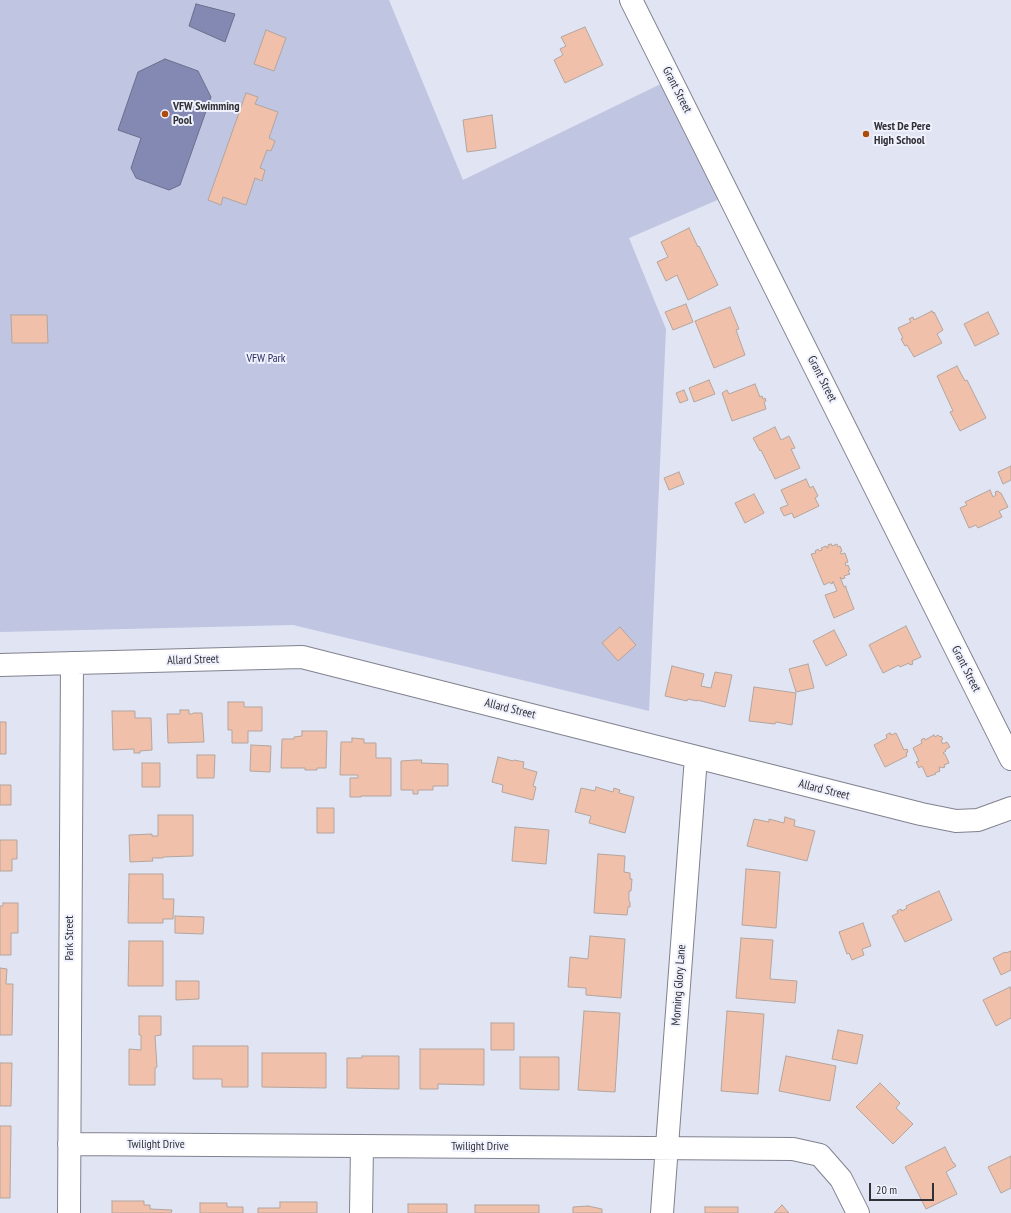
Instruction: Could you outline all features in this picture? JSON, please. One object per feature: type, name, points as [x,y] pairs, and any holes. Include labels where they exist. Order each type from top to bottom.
[{"type":"street","name":"Grant Street","points":[[632,0],[1011,759]]},
{"type":"street","name":"Allard Street","points":[[0,665],[302,657],[913,812],[956,821],[978,820],[1011,808]]},
{"type":"street","name":"Park Street","points":[[69,1213],[72,663]]},
{"type":"street","name":"Morning Glory Lane","points":[[662,1213],[696,757]]},
{"type":"street","name":"Twilight Drive","points":[[69,1144],[793,1149],[820,1155],[841,1179],[858,1213]]},
{"type":"street","points":[[361,1213],[362,1146]]},
{"type":"green space","name":"VFW Park","points":[[0,0],[389,0],[463,180],[671,79],[729,195],[629,238],[666,329],[649,711],[293,625],[0,632]]},
{"type":"shaded area","points":[[196,4],[235,14],[225,42],[189,26]]},
{"type":"shaded area","name":"VFW Swimming Pool","points":[[165,59],[198,71],[211,97],[180,185],[169,190],[136,178],[131,168],[141,138],[118,130],[138,72]]},
{"type":"building","points":[[585,27],[603,65],[565,83],[554,60],[563,55],[560,49],[566,46],[561,37]]},
{"type":"building","points":[[266,30],[286,38],[274,71],[254,64]]},
{"type":"building","points":[[246,93],[258,97],[255,104],[278,112],[269,138],[275,141],[271,151],[267,150],[260,168],[265,170],[262,181],[255,178],[246,205],[223,197],[221,205],[208,200]]},
{"type":"building","points":[[492,115],[496,148],[467,152],[463,120]]},
{"type":"building","points":[[689,228],[718,285],[688,300],[677,275],[666,281],[657,262],[668,257],[661,242]]},
{"type":"building","points":[[686,304],[693,322],[673,330],[665,312]]},
{"type":"building","points":[[730,307],[739,329],[736,330],[745,355],[714,368],[695,321]]},
{"type":"building","points":[[932,311],[933,313],[934,312],[943,330],[937,334],[942,343],[914,357],[907,345],[905,346],[901,339],[903,338],[898,328],[911,322],[909,319],[913,317],[914,320]]},
{"type":"building","points":[[988,312],[999,334],[975,346],[964,324]]},
{"type":"building","points":[[11,315],[47,315],[48,343],[12,343]]},
{"type":"building","points":[[957,366],[965,381],[967,380],[986,418],[960,431],[950,412],[953,411],[937,376]]},
{"type":"building","points":[[709,380],[715,394],[694,402],[689,388]]},
{"type":"building","points":[[755,384],[760,397],[762,396],[763,399],[765,398],[766,401],[764,402],[766,409],[732,421],[722,393],[727,390],[729,394]]},
{"type":"building","points":[[684,390],[688,400],[680,403],[676,393]]},
{"type":"building","points":[[775,427],[781,440],[789,436],[795,448],[791,449],[800,468],[775,479],[761,450],[760,451],[753,438]]},
{"type":"building","points":[[1011,466],[1011,480],[1003,484],[998,472]]},
{"type":"building","points":[[679,472],[684,484],[669,490],[664,478]]},
{"type":"building","points":[[806,479],[810,488],[813,486],[818,496],[815,498],[819,506],[794,518],[792,513],[784,516],[780,508],[788,505],[781,490]]},
{"type":"building","points":[[990,490],[993,497],[996,495],[995,492],[998,491],[1001,493],[1008,507],[999,511],[1002,517],[978,528],[976,525],[969,528],[960,508],[967,505],[965,502]]},
{"type":"building","points":[[754,494],[764,513],[745,523],[735,503]]},
{"type":"building","points":[[831,544],[832,546],[837,544],[838,547],[840,546],[842,551],[840,552],[841,554],[845,553],[848,562],[845,563],[846,566],[848,565],[850,570],[848,571],[850,574],[844,576],[845,578],[842,579],[840,577],[844,587],[846,586],[854,609],[834,618],[825,595],[837,591],[833,581],[831,584],[830,582],[824,585],[811,554],[816,553],[815,551],[818,549],[819,551],[822,550],[821,548],[826,546],[828,548],[828,545]]},
{"type":"building","points":[[906,626],[921,657],[912,661],[913,664],[910,665],[909,663],[900,667],[899,665],[883,673],[869,645]]},
{"type":"building","points":[[620,627],[636,645],[618,661],[602,643]]},
{"type":"building","points":[[834,630],[847,655],[826,666],[813,641]]},
{"type":"building","points":[[808,664],[814,688],[796,692],[789,669]]},
{"type":"building","points":[[672,666],[704,674],[701,686],[711,688],[715,672],[732,675],[725,707],[697,700],[688,699],[687,701],[665,696]]},
{"type":"building","points":[[754,687],[796,693],[792,725],[776,722],[775,724],[749,721]]},
{"type":"building","points":[[228,702],[244,702],[244,707],[262,707],[262,731],[248,731],[248,743],[232,743],[232,730],[228,730]]},
{"type":"building","points":[[180,710],[189,710],[189,714],[202,713],[204,742],[168,743],[167,714],[180,714]]},
{"type":"building","points":[[112,711],[135,711],[135,718],[151,718],[152,750],[134,753],[134,749],[113,750]]},
{"type":"building","points":[[0,722],[6,722],[6,754],[0,754]]},
{"type":"building","points":[[302,731],[327,731],[326,768],[305,770],[305,768],[281,768],[282,739],[294,739],[294,737],[302,736]]},
{"type":"building","points":[[890,733],[891,735],[896,733],[904,750],[907,749],[908,752],[906,753],[907,756],[885,767],[874,745],[887,738],[886,735]]},
{"type":"building","points":[[934,735],[935,737],[938,735],[940,737],[941,736],[943,739],[941,740],[943,744],[947,742],[950,747],[943,753],[945,754],[949,763],[944,765],[945,767],[939,767],[940,771],[935,773],[936,774],[927,777],[922,766],[919,768],[916,762],[919,761],[913,748],[922,743],[921,740],[924,738],[925,740]]},
{"type":"building","points":[[352,738],[364,739],[364,743],[376,743],[376,758],[391,758],[391,796],[350,797],[350,778],[358,778],[358,775],[340,775],[341,742],[352,742]]},
{"type":"building","points":[[251,745],[271,746],[270,772],[250,771]]},
{"type":"building","points":[[197,755],[215,755],[214,778],[197,778]]},
{"type":"building","points":[[498,757],[524,762],[523,768],[537,772],[533,786],[536,787],[533,800],[502,792],[503,785],[492,782]]},
{"type":"building","points":[[422,760],[421,763],[448,764],[448,786],[433,786],[433,790],[418,790],[418,794],[413,794],[413,790],[401,790],[401,761]]},
{"type":"building","points":[[142,763],[160,763],[160,787],[142,787]]},
{"type":"building","points":[[0,785],[11,785],[11,805],[0,805]]},
{"type":"building","points":[[596,787],[613,792],[614,788],[620,790],[619,793],[634,797],[625,833],[589,823],[591,816],[575,812],[581,788],[595,791]]},
{"type":"building","points":[[317,808],[334,808],[334,833],[317,833]]},
{"type":"building","points":[[158,815],[193,815],[193,856],[152,858],[153,861],[130,862],[129,835],[152,834],[152,836],[158,836]]},
{"type":"building","points":[[785,817],[795,820],[794,826],[815,831],[807,861],[747,846],[754,819],[769,822],[769,819],[784,823]]},
{"type":"building","points":[[515,827],[549,830],[546,864],[512,861]]},
{"type":"building","points":[[0,840],[17,840],[17,859],[12,859],[12,871],[0,871]]},
{"type":"building","points":[[598,854],[625,856],[624,872],[630,873],[630,879],[632,879],[631,891],[629,891],[630,907],[628,907],[627,915],[594,913]]},
{"type":"building","points":[[746,869],[780,872],[776,928],[742,925]]},
{"type":"building","points":[[129,874],[163,874],[163,899],[174,899],[173,919],[163,919],[163,923],[128,923]]},
{"type":"building","points":[[939,891],[952,920],[905,942],[892,916],[898,913],[897,911],[901,909],[902,911],[907,908],[906,906]]},
{"type":"building","points":[[3,903],[18,903],[18,933],[11,933],[11,955],[0,955],[0,906],[3,906]]},
{"type":"building","points":[[175,916],[204,917],[203,934],[175,933]]},
{"type":"building","points":[[863,923],[871,946],[862,949],[864,955],[852,960],[849,953],[847,954],[839,932]]},
{"type":"building","points":[[590,936],[625,939],[621,998],[586,995],[586,988],[568,987],[570,957],[588,959]]},
{"type":"building","points":[[741,938],[773,940],[770,979],[797,981],[795,1003],[736,998]]},
{"type":"building","points":[[129,941],[163,941],[163,986],[128,986]]},
{"type":"building","points":[[1011,951],[1011,970],[1001,975],[993,958],[1005,952]]},
{"type":"building","points":[[0,968],[7,969],[6,984],[13,984],[12,1035],[0,1035]]},
{"type":"building","points":[[176,981],[199,981],[199,999],[176,1000]]},
{"type":"building","points":[[1010,987],[1011,1018],[996,1026],[983,1000]]},
{"type":"building","points":[[584,1011],[620,1013],[615,1092],[578,1090]]},
{"type":"building","points":[[727,1011],[764,1014],[758,1094],[721,1091]]},
{"type":"building","points":[[139,1016],[161,1016],[161,1035],[155,1036],[157,1067],[155,1068],[155,1085],[129,1085],[129,1049],[141,1050]]},
{"type":"building","points":[[491,1023],[514,1023],[514,1050],[491,1050]]},
{"type":"building","points":[[838,1030],[863,1035],[857,1064],[832,1059]]},
{"type":"building","points":[[193,1046],[248,1046],[248,1087],[222,1087],[222,1079],[193,1079]]},
{"type":"building","points":[[420,1049],[484,1049],[484,1085],[438,1084],[438,1089],[420,1089]]},
{"type":"building","points":[[262,1053],[326,1053],[326,1088],[262,1087]]},
{"type":"building","points":[[362,1056],[399,1056],[399,1089],[347,1088],[347,1058],[362,1058]]},
{"type":"building","points":[[786,1056],[836,1066],[830,1101],[779,1091]]},
{"type":"building","points":[[520,1057],[559,1057],[559,1090],[520,1089]]},
{"type":"building","points":[[0,1063],[12,1063],[11,1106],[0,1106]]},
{"type":"building","points":[[880,1083],[900,1103],[896,1108],[913,1124],[893,1144],[856,1107]]},
{"type":"building","points":[[0,1126],[11,1126],[10,1198],[0,1198]]},
{"type":"building","points":[[945,1147],[956,1166],[946,1172],[957,1194],[926,1209],[905,1167]]},
{"type":"building","points":[[1011,1156],[1011,1188],[1001,1193],[988,1167]]},
{"type":"building","points":[[112,1201],[144,1201],[144,1205],[150,1205],[150,1209],[172,1210],[171,1213],[112,1213]]},
{"type":"building","points":[[280,1202],[317,1202],[317,1213],[258,1213],[258,1208],[280,1208]]},
{"type":"building","points":[[200,1203],[227,1203],[227,1207],[243,1207],[243,1213],[200,1213]]},
{"type":"building","points":[[408,1204],[447,1204],[447,1213],[408,1213]]},
{"type":"building","points":[[475,1205],[539,1205],[539,1213],[475,1213]]},
{"type":"building","points":[[782,1205],[789,1213],[774,1213]]},
{"type":"building","points":[[588,1206],[602,1209],[602,1213],[573,1213],[573,1207]]},
{"type":"building","points":[[705,1207],[738,1207],[738,1213],[705,1213]]},
{"type":"place","name":"VFW Swimming Pool","points":[[165,114]]},
{"type":"place","name":"West De Pere High School","points":[[866,134]]}]
